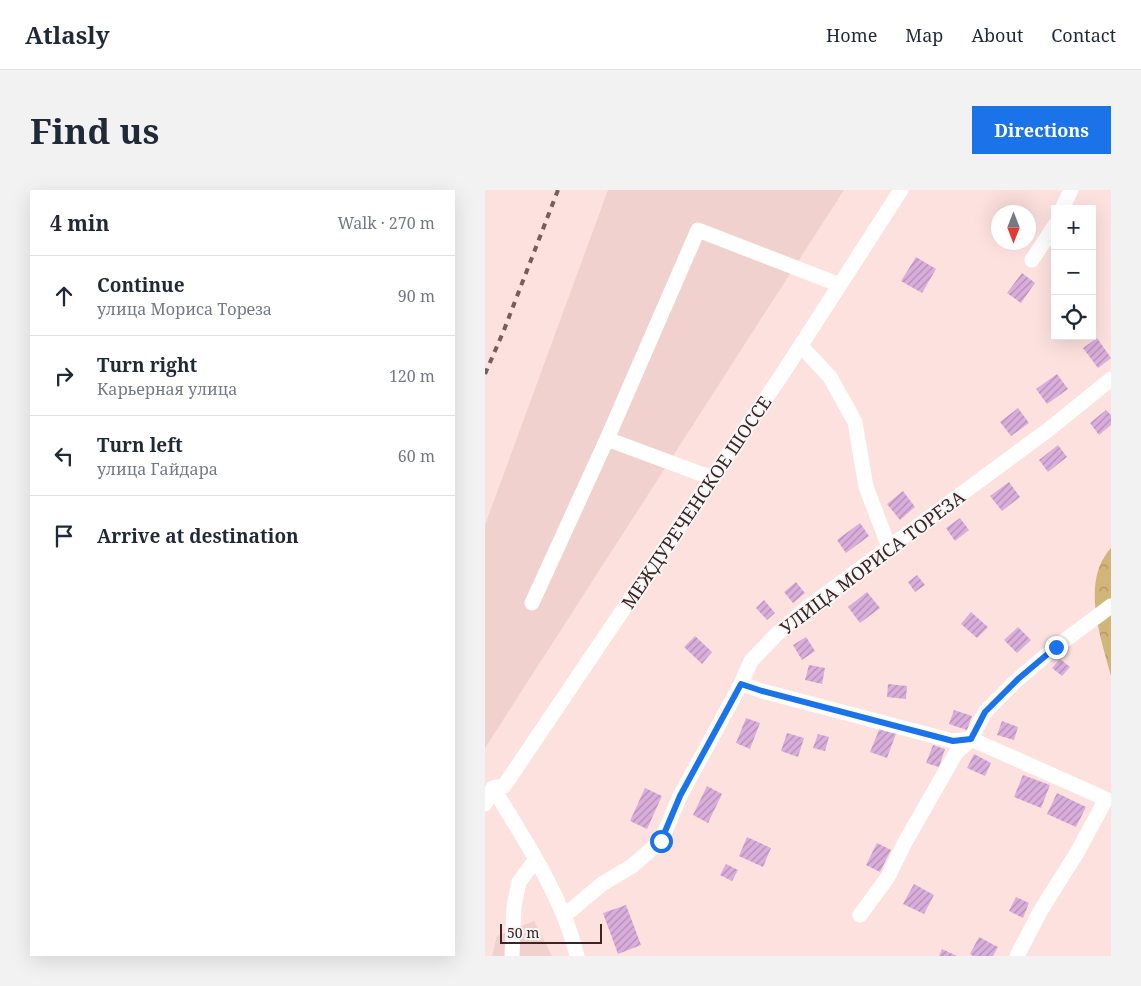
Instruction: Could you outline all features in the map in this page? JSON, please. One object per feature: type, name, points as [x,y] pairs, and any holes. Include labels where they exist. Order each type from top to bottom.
[{"type":"street","name":"МЕЖДУРЕЧЕНСКОЕ ШОССЕ","points":[[485,804],[493,788],[504,786],[801,346],[901,190]]},
{"type":"street","points":[[1064,205],[1071,190]]},
{"type":"street","points":[[532,603],[607,439],[698,230],[840,285]]},
{"type":"street","points":[[1032,260],[1051,231]]},
{"type":"street","points":[[801,346],[830,377],[855,422],[866,487],[889,547]]},
{"type":"street","name":"УЛИЦА МОРИСА ТОРЕЗА","points":[[564,916],[602,884],[632,866],[661,841],[680,796],[741,684],[751,661],[777,634],[889,547],[1048,430],[1111,379]]},
{"type":"street","points":[[607,439],[712,478]]},
{"type":"street","points":[[860,915],[888,877],[904,844],[956,753],[971,739],[985,712],[1018,679],[1056,647],[1111,606]]},
{"type":"street","points":[[741,684],[953,741],[971,739],[1106,799],[1078,852],[1041,910],[1017,956]]},
{"type":"street","points":[[493,788],[536,860],[564,916],[577,956]]},
{"type":"street","points":[[512,956],[514,906],[519,882],[536,860]]},
{"type":"shaded area","points":[[608,190],[844,190],[485,748],[485,525]]},
{"type":"shaded area","points":[[534,921],[552,956],[492,956],[497,936]]},
{"type":"green space","points":[[1111,548],[1111,676],[1097,618],[1095,588],[1097,574],[1102,561]]},
{"type":"building","points":[[916,257],[936,269],[922,293],[901,281]]},
{"type":"building","points":[[1022,273],[1035,283],[1021,303],[1007,293]]},
{"type":"building","points":[[1096,339],[1111,358],[1098,368],[1083,348]]},
{"type":"building","points":[[1057,374],[1068,389],[1047,404],[1036,389]]},
{"type":"building","points":[[1018,408],[1029,423],[1011,436],[1000,422]]},
{"type":"building","points":[[1106,410],[1111,415],[1111,425],[1099,435],[1090,423]]},
{"type":"building","points":[[1058,445],[1067,457],[1048,472],[1039,460]]},
{"type":"building","points":[[1009,482],[1020,497],[1002,511],[990,496]]},
{"type":"building","points":[[903,491],[915,507],[900,520],[887,504]]},
{"type":"building","points":[[960,518],[969,530],[955,541],[946,528]]},
{"type":"building","points":[[860,523],[869,536],[846,553],[837,540]]},
{"type":"building","points":[[917,575],[925,585],[915,592],[908,582]]},
{"type":"building","points":[[796,582],[805,593],[793,603],[784,592]]},
{"type":"building","points":[[867,592],[880,608],[860,623],[848,607]]},
{"type":"building","points":[[764,600],[775,613],[767,620],[756,608]]},
{"type":"building","points":[[971,612],[988,627],[977,638],[961,624]]},
{"type":"building","points":[[1018,627],[1031,640],[1017,653],[1004,640]]},
{"type":"building","points":[[695,636],[712,652],[702,664],[684,647]]},
{"type":"building","points":[[806,637],[815,651],[802,660],[793,645]]},
{"type":"building","points":[[1060,659],[1070,667],[1062,676],[1052,668]]},
{"type":"building","points":[[809,665],[825,668],[822,684],[805,680]]},
{"type":"building","points":[[888,684],[907,686],[906,699],[887,697]]},
{"type":"building","points":[[954,710],[972,716],[967,730],[949,724]]},
{"type":"building","points":[[746,718],[760,723],[750,749],[736,743]]},
{"type":"building","points":[[1002,721],[1018,727],[1014,740],[997,735]]},
{"type":"building","points":[[881,725],[897,731],[887,758],[870,752]]},
{"type":"building","points":[[787,733],[804,738],[798,757],[781,751]]},
{"type":"building","points":[[818,734],[829,737],[825,751],[813,748]]},
{"type":"building","points":[[933,745],[945,749],[939,767],[926,763]]},
{"type":"building","points":[[974,754],[991,763],[985,776],[967,768]]},
{"type":"building","points":[[1023,775],[1050,785],[1041,808],[1014,797]]},
{"type":"building","points":[[707,786],[722,794],[708,823],[693,815]]},
{"type":"building","points":[[645,788],[662,796],[647,829],[630,821]]},
{"type":"building","points":[[1057,793],[1086,807],[1076,827],[1047,814]]},
{"type":"building","points":[[747,837],[771,848],[763,867],[739,856]]},
{"type":"building","points":[[877,843],[891,850],[880,872],[866,865]]},
{"type":"building","points":[[726,864],[738,870],[732,881],[720,875]]},
{"type":"building","points":[[914,884],[934,895],[924,914],[903,904]]},
{"type":"building","points":[[1016,897],[1029,903],[1023,918],[1009,911]]},
{"type":"building","points":[[626,905],[641,945],[618,954],[603,913]]},
{"type":"building","points":[[979,937],[998,947],[993,956],[973,956],[970,954]]},
{"type":"building","points":[[942,949],[957,956],[939,956]]},
{"type":"railway","points":[[485,374],[558,190]]},
{"type":"route","points":[[661,841],[680,796],[741,684],[953,741],[971,739],[985,712],[1018,679],[1056,647]]}]
